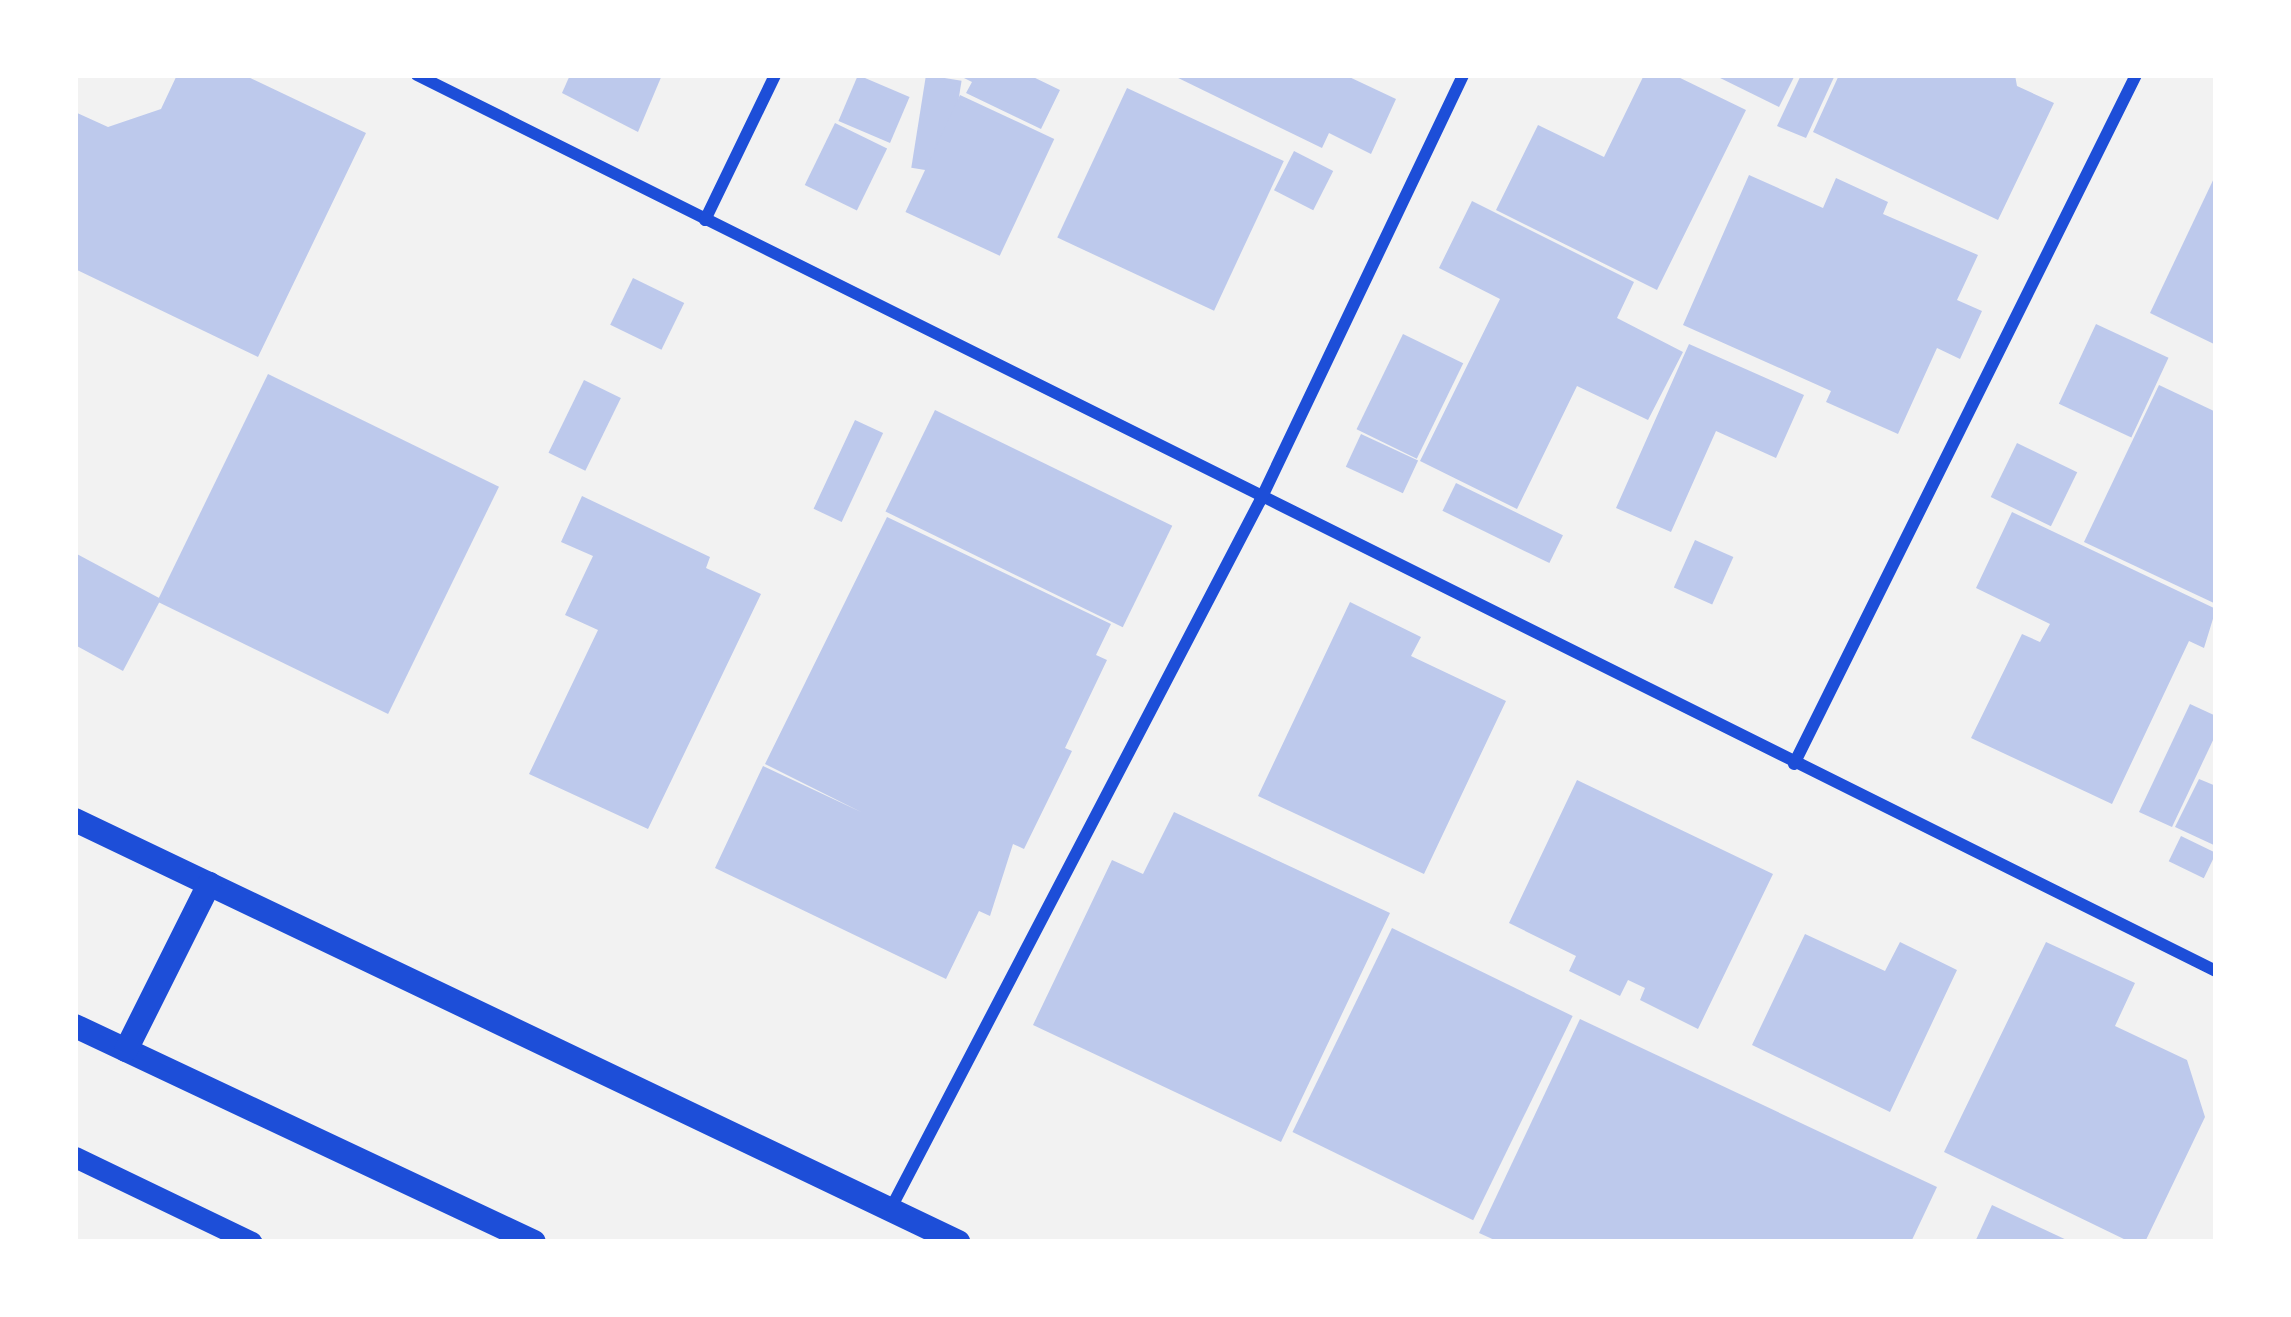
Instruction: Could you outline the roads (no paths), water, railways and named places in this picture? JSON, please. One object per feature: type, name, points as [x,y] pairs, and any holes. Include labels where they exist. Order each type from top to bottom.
[{"type":"main road","points":[[75,820],[958,1242]]},
{"type":"main road","points":[[126,1050],[209,884]]},
{"type":"main road","points":[[75,1026],[534,1242]]},
{"type":"street","points":[[417,75],[1260,501],[2216,971]]},
{"type":"street","points":[[705,220],[775,75]]},
{"type":"street","points":[[891,1208],[1260,501],[1462,75]]},
{"type":"street","points":[[1794,764],[2136,75]]},
{"type":"street","points":[[75,1157],[252,1242]]}]
